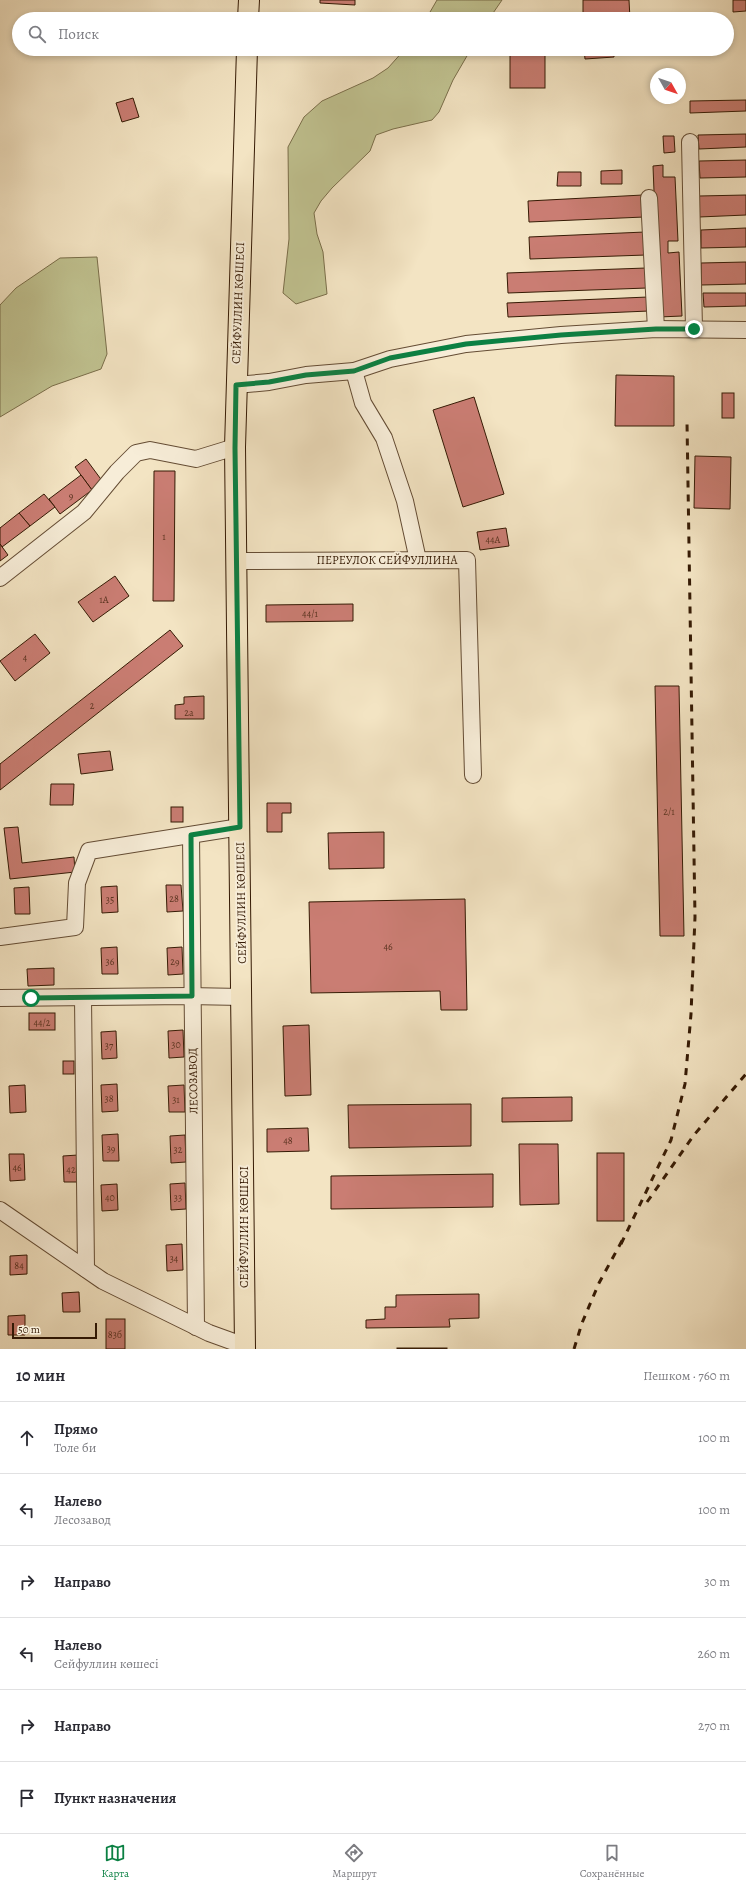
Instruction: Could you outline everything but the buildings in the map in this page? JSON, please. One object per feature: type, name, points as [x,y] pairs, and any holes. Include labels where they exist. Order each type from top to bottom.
[{"type":"main road","points":[[248,12],[249,0]]},
{"type":"main road","name":"СЕЙФУЛЛИН КӨШЕСІ","points":[[245,1347],[235,448],[247,56]]},
{"type":"street","points":[[690,142],[694,329]]},
{"type":"street","points":[[649,198],[656,329]]},
{"type":"street","points":[[236,385],[269,382],[306,375],[354,371],[390,358],[466,344],[561,335],[656,329],[746,330]]},
{"type":"street","points":[[354,371],[363,403],[384,438],[406,500],[418,560]]},
{"type":"street","points":[[0,578],[84,512],[100,495],[117,472],[136,453],[150,450],[196,458],[235,448]]},
{"type":"street","name":"ПЕРЕУЛОК СЕЙФУЛЛИНА","points":[[237,561],[467,560],[473,775]]},
{"type":"street","points":[[0,937],[75,927],[77,883],[89,851],[240,827]]},
{"type":"street","name":"ЛЕСОЗАВОД","points":[[191,835],[196,1327]]},
{"type":"street","points":[[0,998],[192,996],[242,997]]},
{"type":"street","points":[[83,998],[86,1269]]},
{"type":"street","points":[[0,1210],[103,1281],[196,1327],[245,1347]]},
{"type":"green space","points":[[437,0],[502,0],[494,12],[430,12]]},
{"type":"green space","points":[[399,56],[467,56],[453,80],[439,112],[432,120],[393,129],[376,135],[370,151],[332,188],[321,201],[314,213],[317,234],[323,252],[327,294],[296,304],[283,293],[289,239],[288,147],[304,117],[322,101],[373,78],[388,68]]},
{"type":"green space","points":[[97,257],[107,354],[101,369],[52,386],[0,417],[0,305],[16,288],[60,258]]},
{"type":"railway","points":[[621,1244],[671,1140],[685,1084],[691,1014],[695,917],[687,422]]},
{"type":"railway","points":[[647,1202],[694,1135],[746,1074]]},
{"type":"railway","points":[[574,1349],[582,1323],[599,1283],[623,1239]]},
{"type":"route","points":[[31,998],[192,996],[191,835],[240,827],[235,448],[236,385],[269,382],[306,375],[354,371],[390,358],[466,344],[561,335],[656,329],[694,329]]}]
